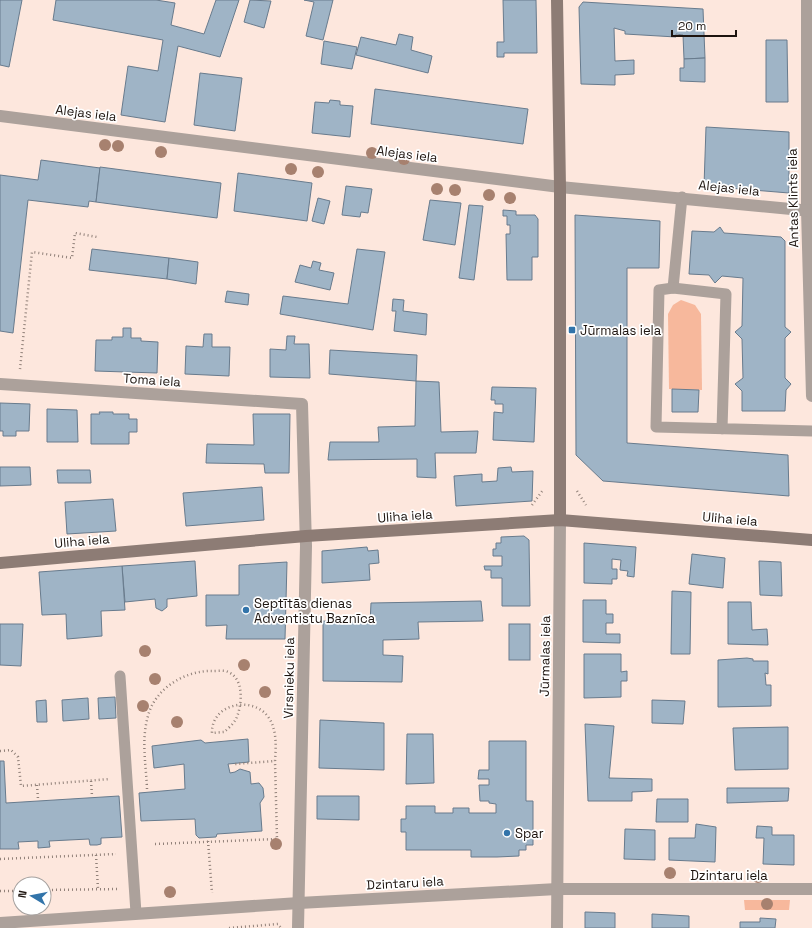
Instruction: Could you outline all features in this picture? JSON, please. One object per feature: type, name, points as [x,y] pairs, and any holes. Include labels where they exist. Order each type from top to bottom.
[{"type":"main road","name":"Jūrmalas iela","points":[[557,0],[560,187],[560,520]]},
{"type":"main road","name":"Uliha iela","points":[[0,562],[306,536],[560,520],[812,540]]},
{"type":"street","name":"Antas Klints iela","points":[[807,0],[812,396]]},
{"type":"street","name":"Alejas iela","points":[[0,116],[560,187],[682,197],[809,210]]},
{"type":"street","name":"Toma iela","points":[[0,384],[302,404]]},
{"type":"street","name":"Virsnieku iela","points":[[298,928],[306,536],[302,404]]},
{"type":"street","name":"Jūrmalas iela","points":[[557,928],[560,520]]},
{"type":"street","name":"Dzintaru iela","points":[[0,923],[299,903],[557,889],[812,889]]},
{"type":"lane","points":[[673,288],[682,197]]},
{"type":"lane","points":[[722,429],[726,294],[673,288],[659,290],[656,427],[722,429],[812,431]]},
{"type":"lane","points":[[120,676],[136,913]]},
{"type":"path","points":[[19,386],[32,252],[72,258],[75,233],[97,237]]},
{"type":"path","points":[[532,505],[543,490]]},
{"type":"path","points":[[577,490],[587,505]]},
{"type":"path","points":[[147,789],[144,742],[148,715],[153,703],[163,690],[177,680],[203,671],[228,672],[235,678],[239,685],[241,696],[240,703],[235,720],[228,729],[224,732],[212,733],[215,721],[222,712],[240,703],[252,705],[262,710],[269,718],[273,729],[276,747],[277,839],[155,844]]},
{"type":"path","points":[[0,751],[11,750],[18,757],[21,786],[127,778]]},
{"type":"path","points":[[235,764],[276,761]]},
{"type":"path","points":[[91,781],[92,796]]},
{"type":"path","points":[[37,785],[38,799]]},
{"type":"path","points":[[208,841],[212,895]]},
{"type":"path","points":[[0,859],[133,853]]},
{"type":"path","points":[[96,855],[98,889]]},
{"type":"path","points":[[52,890],[135,888]]},
{"type":"path","points":[[0,892],[12,891]]},
{"type":"path","points":[[204,895],[219,895]]},
{"type":"path","points":[[229,928],[278,924],[282,928]]},
{"type":"shaded area","points":[[681,300],[695,305],[701,314],[702,390],[669,389],[668,314],[673,305]]},
{"type":"shaded area","points":[[744,900],[790,900],[789,910],[745,910]]},
{"type":"building","points":[[0,0],[22,0],[9,67],[0,65]]},
{"type":"building","points":[[56,0],[156,0],[175,3],[171,25],[204,34],[216,0],[239,0],[220,57],[178,46],[165,122],[121,115],[128,66],[158,71],[163,40],[53,20]]},
{"type":"building","points":[[250,0],[271,1],[264,28],[244,22]]},
{"type":"building","points":[[304,0],[333,0],[323,40],[306,36],[314,2]]},
{"type":"building","points":[[503,0],[536,0],[537,53],[504,53],[504,57],[497,57],[497,42],[504,42]]},
{"type":"building","points":[[583,2],[703,9],[705,58],[684,59],[683,35],[676,34],[676,37],[625,34],[625,31],[614,28],[615,61],[634,60],[634,74],[615,75],[615,85],[581,84],[579,7]]},
{"type":"building","points":[[399,34],[413,37],[411,50],[432,56],[428,73],[356,55],[361,37],[396,45]]},
{"type":"building","points":[[766,40],[787,40],[788,102],[766,102]]},
{"type":"building","points":[[324,41],[357,47],[352,69],[321,64]]},
{"type":"building","points":[[705,58],[705,82],[680,81],[680,68],[684,68],[684,59]]},
{"type":"building","points":[[200,73],[242,78],[235,131],[194,125]]},
{"type":"building","points":[[375,89],[528,109],[523,144],[371,124]]},
{"type":"building","points":[[330,100],[340,101],[340,105],[353,106],[350,137],[312,133],[315,102],[329,103]]},
{"type":"building","points":[[706,127],[789,132],[789,193],[704,186]]},
{"type":"building","points":[[41,160],[100,168],[96,202],[89,201],[88,207],[28,200],[13,333],[0,331],[0,175],[38,180]]},
{"type":"building","points":[[100,167],[221,183],[217,218],[96,202]]},
{"type":"building","points":[[238,173],[312,183],[307,221],[234,211]]},
{"type":"building","points":[[346,186],[372,189],[368,213],[361,212],[360,217],[342,215]]},
{"type":"building","points":[[318,198],[330,201],[324,224],[312,221]]},
{"type":"building","points":[[430,200],[461,203],[455,245],[423,240]]},
{"type":"building","points":[[469,205],[483,206],[474,280],[459,278]]},
{"type":"building","points":[[503,210],[516,211],[516,215],[535,215],[538,219],[538,257],[532,257],[532,280],[507,280],[506,234],[510,234],[510,225],[507,225],[507,216],[503,216]]},
{"type":"building","points":[[575,215],[660,221],[659,268],[627,268],[627,443],[788,455],[789,496],[603,481],[576,455]]},
{"type":"building","points":[[720,227],[724,233],[781,237],[785,241],[785,327],[791,332],[785,338],[785,378],[791,384],[786,390],[785,411],[742,411],[742,391],[735,384],[743,378],[742,339],[735,332],[742,326],[743,278],[722,276],[715,283],[709,275],[689,274],[692,231],[714,232]]},
{"type":"building","points":[[92,249],[169,258],[167,279],[89,270]]},
{"type":"building","points":[[357,249],[385,252],[373,330],[280,314],[283,296],[348,304]]},
{"type":"building","points":[[169,258],[198,262],[196,284],[167,279]]},
{"type":"building","points":[[313,261],[321,263],[319,270],[334,273],[330,290],[295,282],[300,265],[311,268]]},
{"type":"building","points":[[227,291],[249,294],[248,305],[225,302]]},
{"type":"building","points":[[393,299],[404,300],[403,311],[427,314],[426,335],[394,331],[396,311],[392,311]]},
{"type":"building","points":[[123,328],[131,328],[131,338],[141,338],[141,341],[158,342],[157,373],[95,371],[96,340],[112,340],[112,337],[123,337]]},
{"type":"building","points":[[204,334],[212,334],[212,347],[230,347],[229,376],[185,374],[186,346],[203,347]]},
{"type":"building","points":[[287,336],[295,336],[294,344],[309,344],[310,378],[270,377],[270,349],[286,350]]},
{"type":"building","points":[[330,350],[417,355],[416,381],[329,374]]},
{"type":"building","points":[[416,381],[439,382],[441,432],[478,431],[476,453],[435,453],[436,478],[417,477],[417,459],[328,460],[330,442],[379,442],[378,427],[415,426]]},
{"type":"building","points":[[492,387],[536,388],[534,442],[493,440],[494,412],[503,413],[503,404],[495,404],[495,400],[491,400]]},
{"type":"building","points":[[672,389],[699,390],[698,412],[672,412]]},
{"type":"building","points":[[0,403],[30,404],[29,431],[16,431],[16,436],[3,436],[3,431],[0,431]]},
{"type":"building","points":[[47,409],[77,410],[78,442],[47,442]]},
{"type":"building","points":[[99,412],[129,414],[129,419],[137,419],[137,432],[129,432],[129,444],[91,444],[91,414],[100,414]]},
{"type":"building","points":[[253,414],[290,414],[289,473],[265,473],[264,464],[206,463],[207,444],[254,445]]},
{"type":"building","points":[[0,467],[30,467],[31,485],[0,486]]},
{"type":"building","points":[[511,467],[512,472],[533,471],[532,501],[456,506],[454,476],[482,474],[482,482],[497,481],[498,468]]},
{"type":"building","points":[[57,470],[90,470],[91,483],[58,483]]},
{"type":"building","points":[[262,487],[264,520],[186,526],[183,493]]},
{"type":"building","points":[[113,499],[116,531],[67,534],[65,502]]},
{"type":"building","points":[[524,536],[529,540],[530,606],[502,606],[502,578],[491,578],[491,570],[485,570],[484,566],[502,566],[502,556],[493,556],[493,549],[496,549],[496,543],[501,543],[501,537]]},
{"type":"building","points":[[584,543],[636,547],[634,577],[627,576],[628,571],[620,570],[621,560],[612,559],[612,569],[617,569],[617,579],[612,579],[612,584],[584,583]]},
{"type":"building","points":[[367,547],[368,551],[378,550],[379,563],[369,564],[370,580],[322,583],[322,551]]},
{"type":"building","points":[[692,554],[725,558],[723,588],[689,584]]},
{"type":"building","points":[[195,561],[197,596],[167,599],[167,607],[162,611],[156,608],[155,599],[125,602],[122,566]]},
{"type":"building","points":[[759,561],[781,562],[782,596],[760,595]]},
{"type":"building","name":"Septītās dienas Adventistu Baznīca","points":[[287,562],[285,639],[226,639],[227,625],[206,626],[206,595],[239,595],[239,565]]},
{"type":"building","points":[[122,566],[125,610],[101,611],[102,636],[67,639],[66,614],[42,615],[39,572]]},
{"type":"building","points":[[672,591],[691,592],[690,654],[671,654]]},
{"type":"building","points":[[583,600],[606,600],[606,614],[613,614],[613,623],[606,623],[606,634],[620,634],[620,643],[583,642]]},
{"type":"building","points":[[481,601],[483,621],[418,622],[419,639],[383,640],[383,655],[403,656],[402,682],[323,681],[323,621],[370,623],[371,603]]},
{"type":"building","points":[[728,602],[751,602],[752,630],[767,629],[768,645],[728,644]]},
{"type":"building","points":[[0,624],[23,624],[21,666],[0,665]]},
{"type":"building","points":[[509,624],[530,624],[530,660],[509,660]]},
{"type":"building","points":[[584,654],[621,654],[621,672],[627,671],[627,681],[621,681],[621,697],[584,698]]},
{"type":"building","points":[[753,659],[753,661],[768,661],[768,674],[765,673],[766,685],[771,685],[771,706],[718,707],[718,660]]},
{"type":"building","points":[[115,697],[116,718],[99,719],[98,698]]},
{"type":"building","points":[[88,698],[89,719],[63,721],[62,700]]},
{"type":"building","points":[[46,700],[47,722],[37,722],[36,701]]},
{"type":"building","points":[[652,700],[685,701],[683,724],[652,723]]},
{"type":"building","points":[[320,720],[384,723],[384,770],[319,768]]},
{"type":"building","points":[[585,724],[614,726],[609,778],[652,779],[652,791],[632,792],[632,801],[588,801]]},
{"type":"building","points":[[788,727],[788,769],[735,770],[733,728]]},
{"type":"building","points":[[407,734],[433,734],[434,783],[406,784]]},
{"type":"building","points":[[248,739],[249,762],[228,764],[230,773],[240,769],[250,772],[251,784],[259,783],[263,788],[264,797],[260,803],[262,831],[217,834],[216,837],[199,838],[196,835],[195,819],[141,821],[139,793],[185,789],[184,764],[154,768],[152,746],[201,740],[205,743]]},
{"type":"building","points":[[489,741],[526,741],[526,801],[533,801],[533,845],[526,845],[526,850],[519,850],[519,856],[497,857],[471,857],[471,850],[406,850],[406,832],[401,832],[401,819],[406,819],[406,806],[435,806],[435,813],[453,813],[453,808],[469,808],[469,813],[496,813],[496,804],[489,803],[489,801],[480,801],[479,785],[489,785],[489,779],[478,779],[479,770],[489,770]]},
{"type":"building","points":[[0,761],[4,761],[6,803],[119,796],[122,837],[101,838],[101,844],[97,845],[90,845],[89,839],[49,841],[50,847],[38,848],[38,841],[18,842],[19,849],[0,849]]},
{"type":"building","points":[[727,788],[789,788],[788,801],[727,803]]},
{"type":"building","points":[[317,796],[359,796],[359,820],[317,819]]},
{"type":"building","points":[[657,799],[688,799],[688,822],[656,822]]},
{"type":"building","points":[[696,824],[716,827],[715,862],[669,860],[669,838],[695,838]]},
{"type":"building","points":[[757,826],[772,827],[772,835],[794,835],[794,865],[763,864],[764,838],[756,838]]},
{"type":"building","points":[[625,829],[655,830],[655,860],[624,859]]},
{"type":"building","points":[[585,912],[615,913],[615,928],[585,928]]},
{"type":"building","points":[[652,914],[689,916],[689,928],[652,928]]},
{"type":"building","points":[[760,918],[776,919],[775,928],[740,928],[740,922],[760,922]]},
{"type":"place","name":"Jūrmalas iela","points":[[572,330]]},
{"type":"place","name":"Septītās dienas Adventistu Baznīca","points":[[246,610]]},
{"type":"place","name":"Spar","points":[[507,833]]}]
